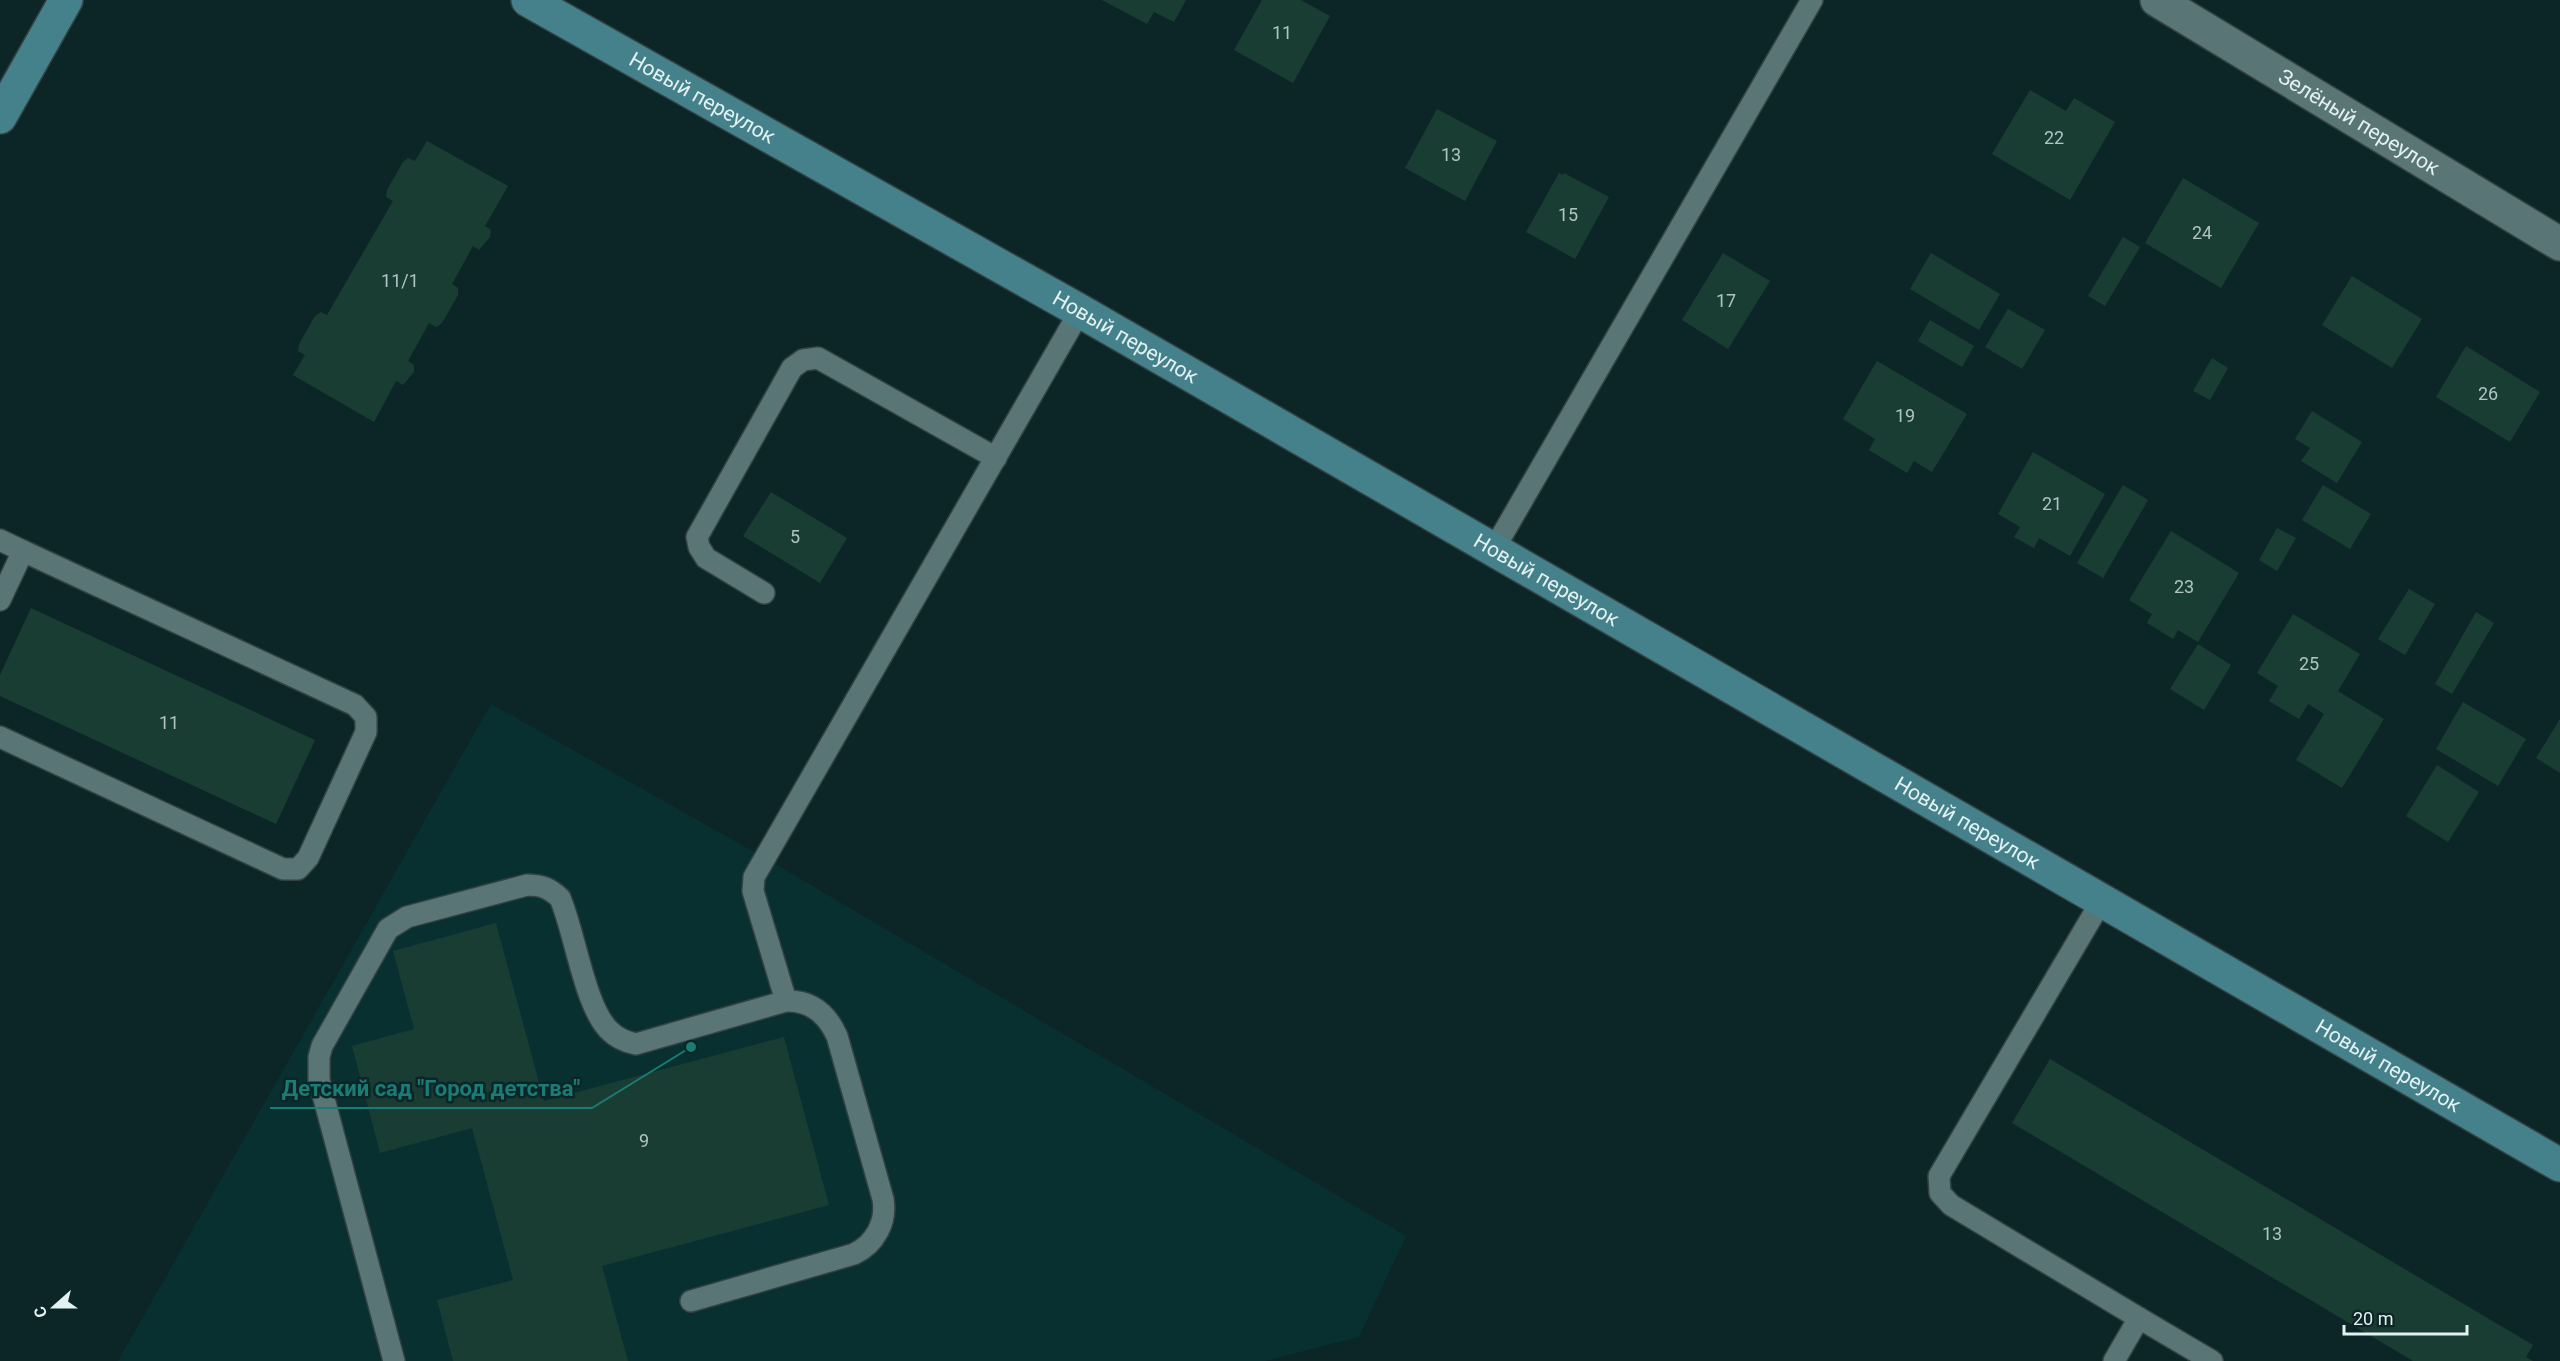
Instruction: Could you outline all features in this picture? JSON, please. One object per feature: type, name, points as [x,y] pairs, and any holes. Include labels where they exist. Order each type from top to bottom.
[{"type":"street","points":[[0,117],[66,0]]},
{"type":"street","name":"Новый переулок","points":[[528,0],[1080,311],[2560,1165]]},
{"type":"street","name":"Зелёный переулок","points":[[2157,0],[2560,244]]},
{"type":"lane","points":[[1494,549],[1812,0]]},
{"type":"lane","points":[[786,1001],[753,891],[754,877],[1080,311]]},
{"type":"lane","points":[[764,593],[706,558],[699,548],[697,537],[792,368],[803,360],[818,358],[996,458]]},
{"type":"lane","points":[[0,540],[356,705],[366,717],[366,732],[308,858],[298,868],[283,869],[0,737]]},
{"type":"lane","points":[[0,600],[23,551]]},
{"type":"lane","points":[[394,1361],[319,1080],[318,1067],[322,1047],[388,929],[407,917],[527,885],[541,885],[560,898],[593,1003],[610,1032],[625,1041],[636,1044],[786,1001],[798,1000],[822,1012],[831,1023],[837,1036],[883,1199],[884,1219],[871,1244],[854,1254],[691,1301]]},
{"type":"lane","points":[[2102,900],[1939,1176],[1940,1193],[1951,1205],[2212,1361]]},
{"type":"lane","points":[[2114,1361],[2139,1318]]},
{"type":"shaded area","points":[[491,704],[765,858],[1406,1236],[1359,1337],[1264,1361],[118,1361]]},
{"type":"building","points":[[1102,0],[1186,0],[1174,22],[1154,12],[1147,24]]},
{"type":"building","points":[[1262,0],[1301,0],[1330,16],[1293,83],[1234,50]]},
{"type":"building","points":[[2030,90],[2066,111],[2074,98],[2115,122],[2070,200],[1992,154]]},
{"type":"building","points":[[1437,109],[1497,141],[1465,201],[1405,168]]},
{"type":"building","points":[[427,141],[508,186],[485,226],[491,230],[490,237],[479,250],[473,246],[452,284],[458,288],[458,295],[442,323],[436,327],[429,323],[408,361],[414,365],[414,372],[403,385],[396,381],[374,422],[293,375],[305,355],[298,351],[299,344],[315,316],[321,312],[327,315],[393,201],[386,197],[387,190],[403,162],[408,158],[415,161]]},
{"type":"building","points":[[1559,173],[1563,175],[1564,173],[1609,197],[1575,259],[1526,232]]},
{"type":"building","points":[[2183,178],[2259,223],[2221,288],[2145,243]]},
{"type":"building","points":[[2123,237],[2140,247],[2105,306],[2088,296]]},
{"type":"building","points":[[1723,253],[1770,281],[1728,349],[1682,320]]},
{"type":"building","points":[[1931,253],[2000,294],[1979,330],[1910,289]]},
{"type":"building","points":[[2352,276],[2422,319],[2392,368],[2322,325]]},
{"type":"building","points":[[2008,309],[2045,330],[2022,369],[1985,347]]},
{"type":"building","points":[[1930,320],[1974,346],[1962,367],[1918,341]]},
{"type":"building","points":[[2466,346],[2540,392],[2510,442],[2436,397]]},
{"type":"building","points":[[2212,358],[2228,368],[2210,400],[2193,391]]},
{"type":"building","points":[[1877,361],[1967,414],[1932,472],[1914,461],[1907,473],[1869,450],[1875,439],[1843,419]]},
{"type":"building","points":[[2312,411],[2362,442],[2337,483],[2301,461],[2310,448],[2295,439]]},
{"type":"building","points":[[2033,452],[2105,494],[2070,556],[2039,538],[2034,548],[2014,537],[2020,527],[1998,514]]},
{"type":"building","points":[[2123,485],[2148,500],[2103,578],[2077,563]]},
{"type":"building","points":[[2323,485],[2371,514],[2350,549],[2302,520]]},
{"type":"building","points":[[771,492],[847,538],[820,583],[743,536]]},
{"type":"building","points":[[2277,528],[2296,538],[2277,571],[2259,560]]},
{"type":"building","points":[[2171,531],[2239,573],[2198,642],[2178,630],[2173,639],[2147,623],[2152,614],[2129,600]]},
{"type":"building","points":[[2409,589],[2435,604],[2405,655],[2378,639]]},
{"type":"building","points":[[31,608],[315,740],[276,824],[0,696],[0,675]]},
{"type":"building","points":[[2476,612],[2494,623],[2452,694],[2435,684]]},
{"type":"building","points":[[2293,614],[2360,654],[2338,691],[2384,719],[2342,788],[2296,760],[2324,714],[2308,704],[2299,719],[2269,701],[2278,686],[2257,673]]},
{"type":"building","points":[[2198,644],[2231,665],[2204,710],[2170,689]]},
{"type":"building","points":[[2463,702],[2526,739],[2498,786],[2436,749]]},
{"type":"building","points":[[2560,719],[2560,773],[2536,758]]},
{"type":"building","points":[[2437,765],[2479,792],[2448,842],[2406,816]]},
{"type":"building","points":[[496,923],[544,1101],[784,1037],[829,1205],[602,1266],[628,1361],[453,1361],[437,1300],[513,1280],[472,1128],[380,1153],[352,1046],[414,1029],[393,951]]},
{"type":"building","points":[[2050,1059],[2533,1345],[2526,1357],[2533,1361],[2413,1361],[2012,1123]]},
{"type":"place","name":"Детский сад \"Город детства\"","points":[[691,1047]]}]
